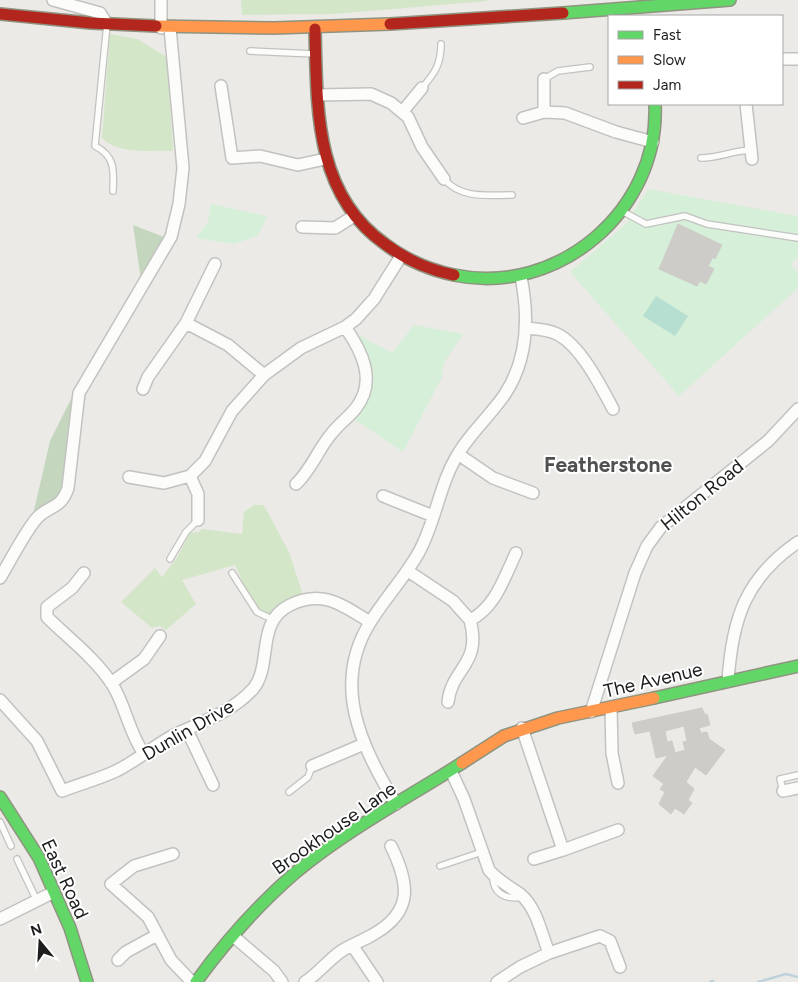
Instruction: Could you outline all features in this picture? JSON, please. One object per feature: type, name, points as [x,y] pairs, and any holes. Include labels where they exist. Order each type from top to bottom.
[{"type":"street","points":[[53,0],[100,13],[107,24]]},
{"type":"street","points":[[0,578],[38,516],[52,509],[65,497],[79,393],[171,237],[179,204],[183,168],[161,0]]},
{"type":"street","points":[[0,14],[165,28],[314,28],[648,11],[730,0]]},
{"type":"street","points":[[314,28],[320,134],[325,159],[343,201],[374,237],[401,256],[432,271],[461,279],[521,277],[552,267],[578,253],[601,235],[622,211],[640,183],[653,142],[655,105]]},
{"type":"street","points":[[783,60],[798,59]]},
{"type":"street","points":[[544,79],[544,112]]},
{"type":"street","points":[[221,86],[232,158],[260,156],[298,165],[325,159]]},
{"type":"street","points":[[403,111],[422,88]]},
{"type":"street","points":[[318,95],[371,94],[381,97],[403,111],[408,117],[422,147],[444,179]]},
{"type":"street","points":[[746,105],[752,155]]},
{"type":"street","points":[[522,118],[544,112],[565,113],[616,132],[653,142]]},
{"type":"street","points":[[302,227],[335,228],[354,216]]},
{"type":"street","points":[[129,477],[164,483],[190,476],[206,461],[232,411],[264,374],[301,348],[345,327],[374,299],[401,256]]},
{"type":"street","points":[[143,389],[148,377],[186,323],[215,264]]},
{"type":"street","points":[[396,804],[364,744],[356,720],[352,685],[358,655],[370,622],[408,571],[425,541],[445,478],[458,454],[504,395],[513,380],[521,357],[526,328],[521,277]]},
{"type":"street","points":[[186,323],[228,344],[264,374]]},
{"type":"street","points":[[296,484],[307,473],[332,433],[356,409],[366,387],[364,358],[345,327]]},
{"type":"street","points":[[526,328],[548,331],[565,339],[595,376],[613,409]]},
{"type":"street","name":"Hilton Road","points":[[591,712],[635,573],[647,546],[661,527],[768,441],[798,409]]},
{"type":"street","points":[[458,454],[493,478],[533,493]]},
{"type":"street","points":[[190,476],[198,494],[198,520]]},
{"type":"street","points":[[383,496],[433,516]]},
{"type":"street","points":[[728,681],[734,631],[746,598],[771,563],[798,542]]},
{"type":"street","points":[[470,620],[487,609],[497,594],[516,553]]},
{"type":"street","points":[[408,571],[454,601],[470,620],[473,637],[471,654],[453,684],[448,702]]},
{"type":"street","points":[[84,573],[72,588],[47,607],[45,612],[47,617],[111,683],[130,730],[144,754]]},
{"type":"street","points":[[274,620],[289,605],[319,597],[345,607],[370,622]]},
{"type":"street","name":"Dunlin Drive","points":[[0,700],[37,741],[62,790],[116,771],[187,730],[222,713],[254,687],[263,668],[267,634],[274,620]]},
{"type":"street","points":[[111,683],[144,659],[160,636]]},
{"type":"street","name":"The Avenue","points":[[519,729],[558,718],[798,666]]},
{"type":"street","points":[[611,708],[612,753],[618,783]]},
{"type":"street","points":[[519,729],[563,850]]},
{"type":"street","name":"Brookhouse Lane","points":[[196,982],[233,936],[297,872],[396,804],[451,771],[485,746],[519,729]]},
{"type":"street","points":[[187,730],[213,786]]},
{"type":"street","points":[[312,766],[364,744]]},
{"type":"street","points":[[451,771],[464,799],[482,852],[493,875],[523,897],[534,911],[548,953]]},
{"type":"street","points":[[782,791],[798,788]]},
{"type":"street","name":"East Road","points":[[0,797],[39,858],[70,928],[87,982]]},
{"type":"street","points":[[534,859],[618,830]]},
{"type":"street","points":[[305,982],[352,945],[385,927],[401,909],[405,898],[406,886],[403,873],[391,846]]},
{"type":"street","points":[[173,854],[134,866],[111,884],[148,917],[171,960],[192,982]]},
{"type":"street","points":[[0,919],[54,892]]},
{"type":"street","points":[[118,960],[126,952],[157,935]]},
{"type":"street","points":[[233,936],[274,971],[282,982]]},
{"type":"street","points":[[497,982],[520,967],[548,953],[600,936],[610,941],[620,968]]},
{"type":"street","points":[[352,945],[378,982]]},
{"type":"lane","points":[[107,24],[94,146],[104,150],[111,158],[114,167],[113,190]]},
{"type":"lane","points":[[422,88],[438,68],[441,58],[441,44]]},
{"type":"lane","points":[[250,52],[315,54]]},
{"type":"lane","points":[[544,79],[558,71],[590,67]]},
{"type":"lane","points":[[701,158],[717,158],[742,150],[752,155]]},
{"type":"lane","points":[[444,179],[452,189],[474,194],[512,195]]},
{"type":"lane","points":[[622,211],[646,224],[685,216],[707,224],[798,238]]},
{"type":"lane","points":[[170,559],[186,532],[198,520]]},
{"type":"lane","points":[[232,573],[257,612],[274,620]]},
{"type":"lane","points":[[289,792],[308,777],[312,766]]},
{"type":"lane","points":[[782,791],[780,779],[798,775]]},
{"type":"lane","points":[[0,822],[11,846]]},
{"type":"lane","points":[[440,866],[482,852]]},
{"type":"lane","points":[[17,858],[37,900]]},
{"type":"green space","points":[[241,0],[487,1],[334,14],[242,15]]},
{"type":"green space","points":[[110,34],[137,39],[167,57],[173,151],[126,149],[117,147],[102,138]]},
{"type":"green space","points":[[648,189],[798,216],[798,257],[791,264],[798,272],[798,288],[679,396],[570,272],[626,224]]},
{"type":"green space","points":[[211,204],[267,216],[258,235],[234,244],[196,238],[208,222]]},
{"type":"green space","points":[[133,225],[164,237],[141,280]]},
{"type":"green space","points":[[656,296],[688,316],[675,336],[643,316]]},
{"type":"green space","points":[[414,325],[463,334],[444,363],[442,377],[403,452],[354,419],[368,395],[373,378],[369,360],[358,335],[392,353]]},
{"type":"green space","points":[[75,391],[64,488],[58,500],[32,519],[50,441]]},
{"type":"green space","points":[[254,505],[263,505],[266,509],[289,552],[303,595],[288,600],[269,616],[252,603],[235,565],[182,580],[196,604],[166,630],[160,626],[152,628],[121,602],[155,568],[162,577],[176,559],[190,533],[199,532],[202,529],[242,534],[244,512]]},
{"type":"building","points":[[678,224],[722,245],[715,259],[713,257],[708,266],[714,269],[706,284],[700,281],[697,286],[659,269]]},
{"type":"building","points":[[702,708],[705,715],[707,714],[710,725],[699,728],[701,733],[707,732],[709,739],[725,750],[706,775],[695,767],[686,782],[694,789],[688,800],[692,803],[684,814],[675,808],[671,814],[659,804],[665,792],[660,789],[664,784],[653,776],[668,755],[656,758],[650,731],[635,734],[632,723]],"holes":[[[684,726],[687,741],[683,742],[685,750],[675,753],[672,741],[667,742],[665,731]]]},
{"type":"waterway","points":[[758,982],[786,974],[798,977]]},
{"type":"traffic: fast","points":[[563,13],[730,0]]},
{"type":"traffic: fast","points":[[454,275],[493,278],[530,272],[565,259],[595,238],[621,210],[640,179],[652,143],[655,105]]},
{"type":"traffic: fast","points":[[654,698],[798,666]]},
{"type":"traffic: fast","points":[[196,982],[243,924],[296,872],[356,828],[462,763]]},
{"type":"traffic: fast","points":[[0,797],[39,858],[70,928],[87,982]]},
{"type":"traffic: slow","points":[[156,26],[274,28],[390,24]]},
{"type":"traffic: slow","points":[[462,763],[504,736],[558,718],[654,698]]},
{"type":"traffic: jam","points":[[390,24],[563,13]]},
{"type":"traffic: jam","points":[[0,14],[91,23],[156,26]]},
{"type":"traffic: jam","points":[[315,29],[319,118],[324,147],[332,175],[344,200],[362,224],[385,244],[426,267],[454,275]]},
{"type":"district","name":"Featherstone","points":[[608,464]]}]
